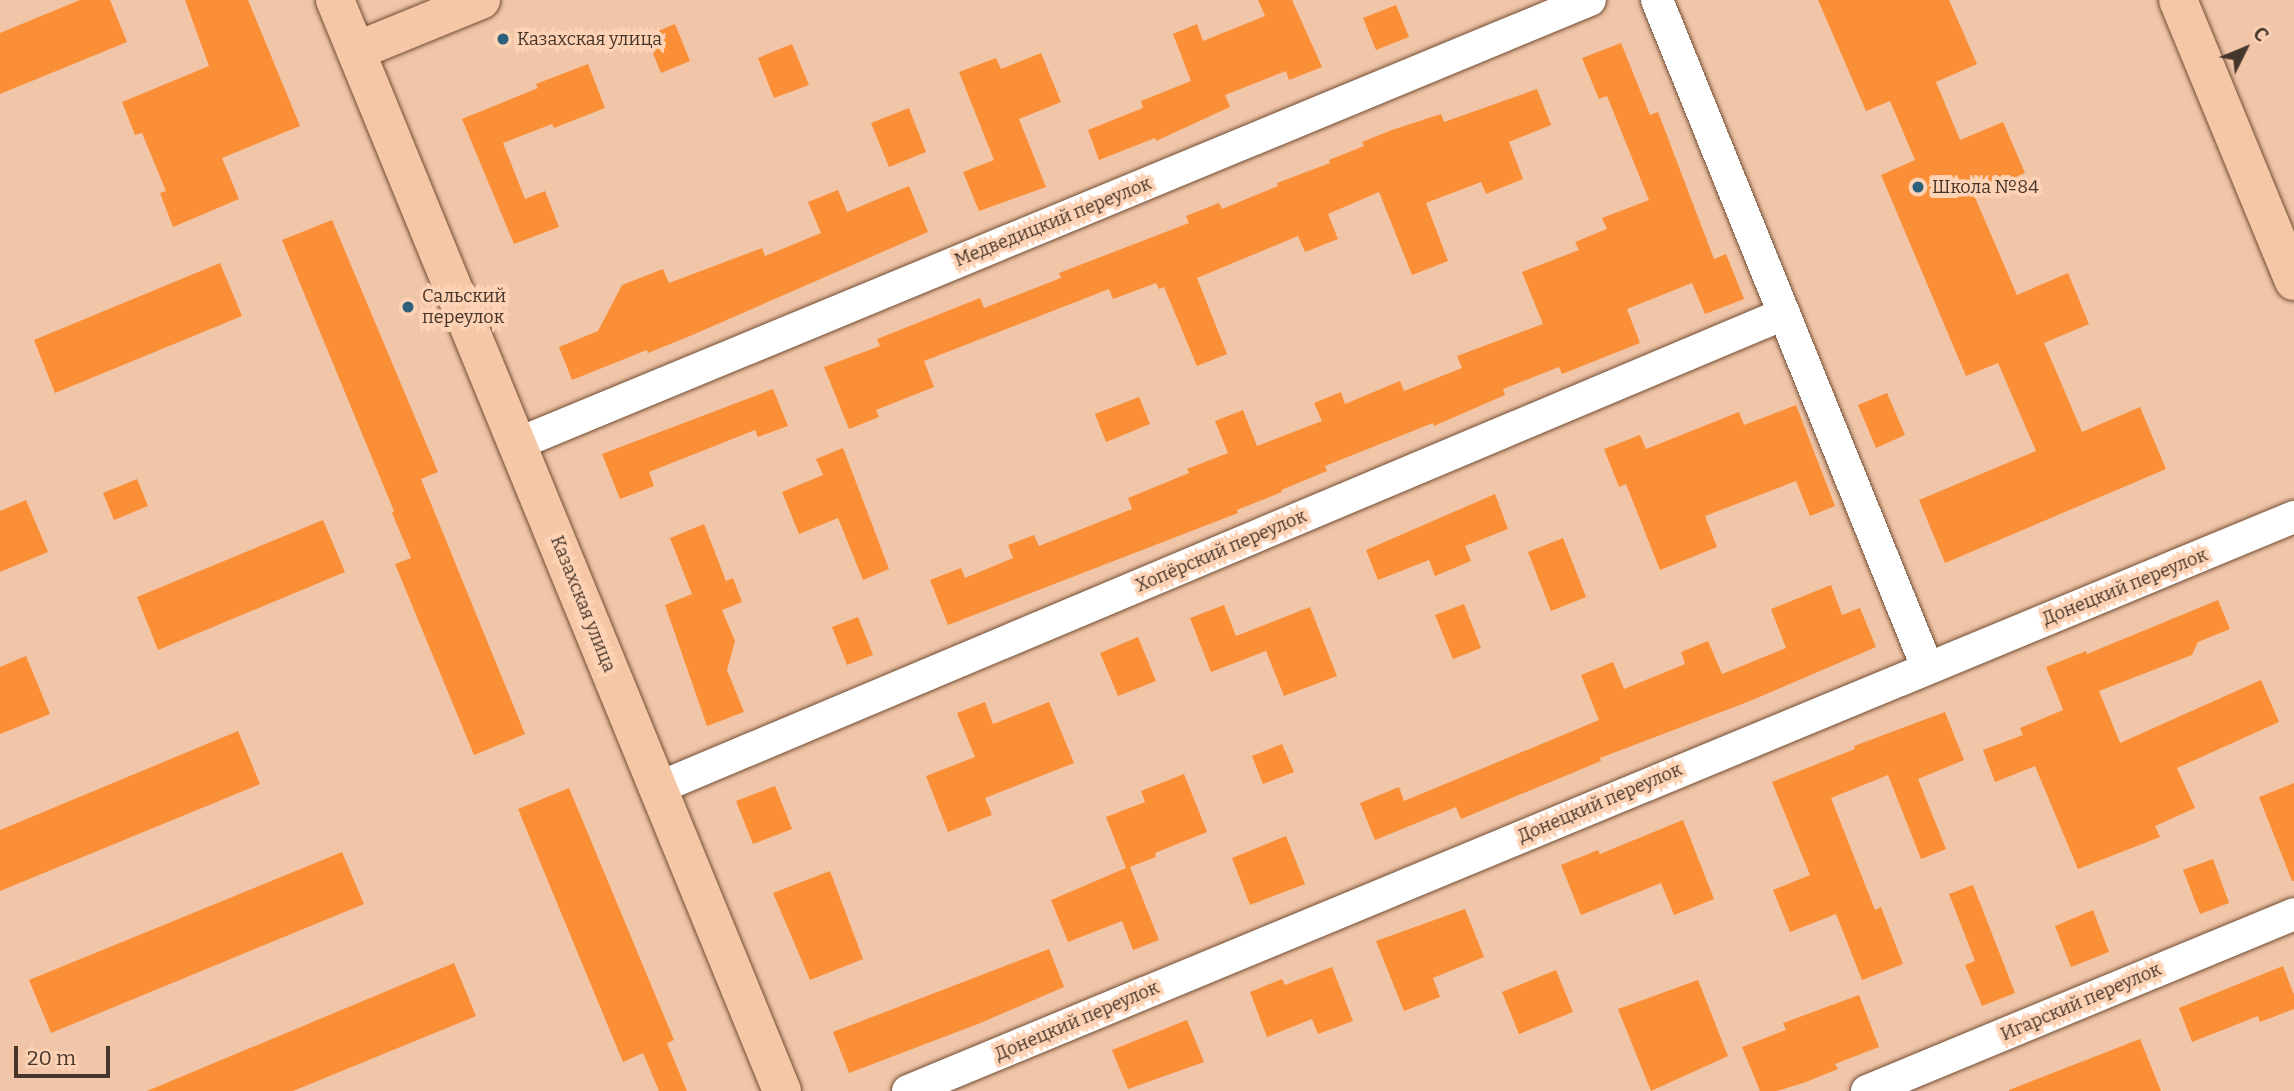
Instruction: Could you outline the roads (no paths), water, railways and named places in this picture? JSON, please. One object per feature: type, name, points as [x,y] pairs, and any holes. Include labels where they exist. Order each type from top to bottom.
[{"type":"main road","name":"Казахская улица","points":[[335,0],[782,1091]]},
{"type":"main road","points":[[356,51],[481,0]]},
{"type":"main road","points":[[2178,0],[2294,281]]},
{"type":"street","name":"Медведицкий переулок","points":[[517,444],[1590,0]]},
{"type":"street","points":[[1657,0],[1927,667]]},
{"type":"street","name":"Хопёрский переулок","points":[[658,788],[1784,314]]},
{"type":"street","name":"Донецкий переулок","points":[[908,1091],[2294,517]]},
{"type":"street","name":"Игарский переулок","points":[[1867,1091],[2294,914]]},
{"type":"place","name":"Казахская улица","points":[[503,39]]},
{"type":"place","name":"Школа №84","points":[[1918,187]]},
{"type":"place","name":"Сальский переулок","points":[[408,307]]}]
